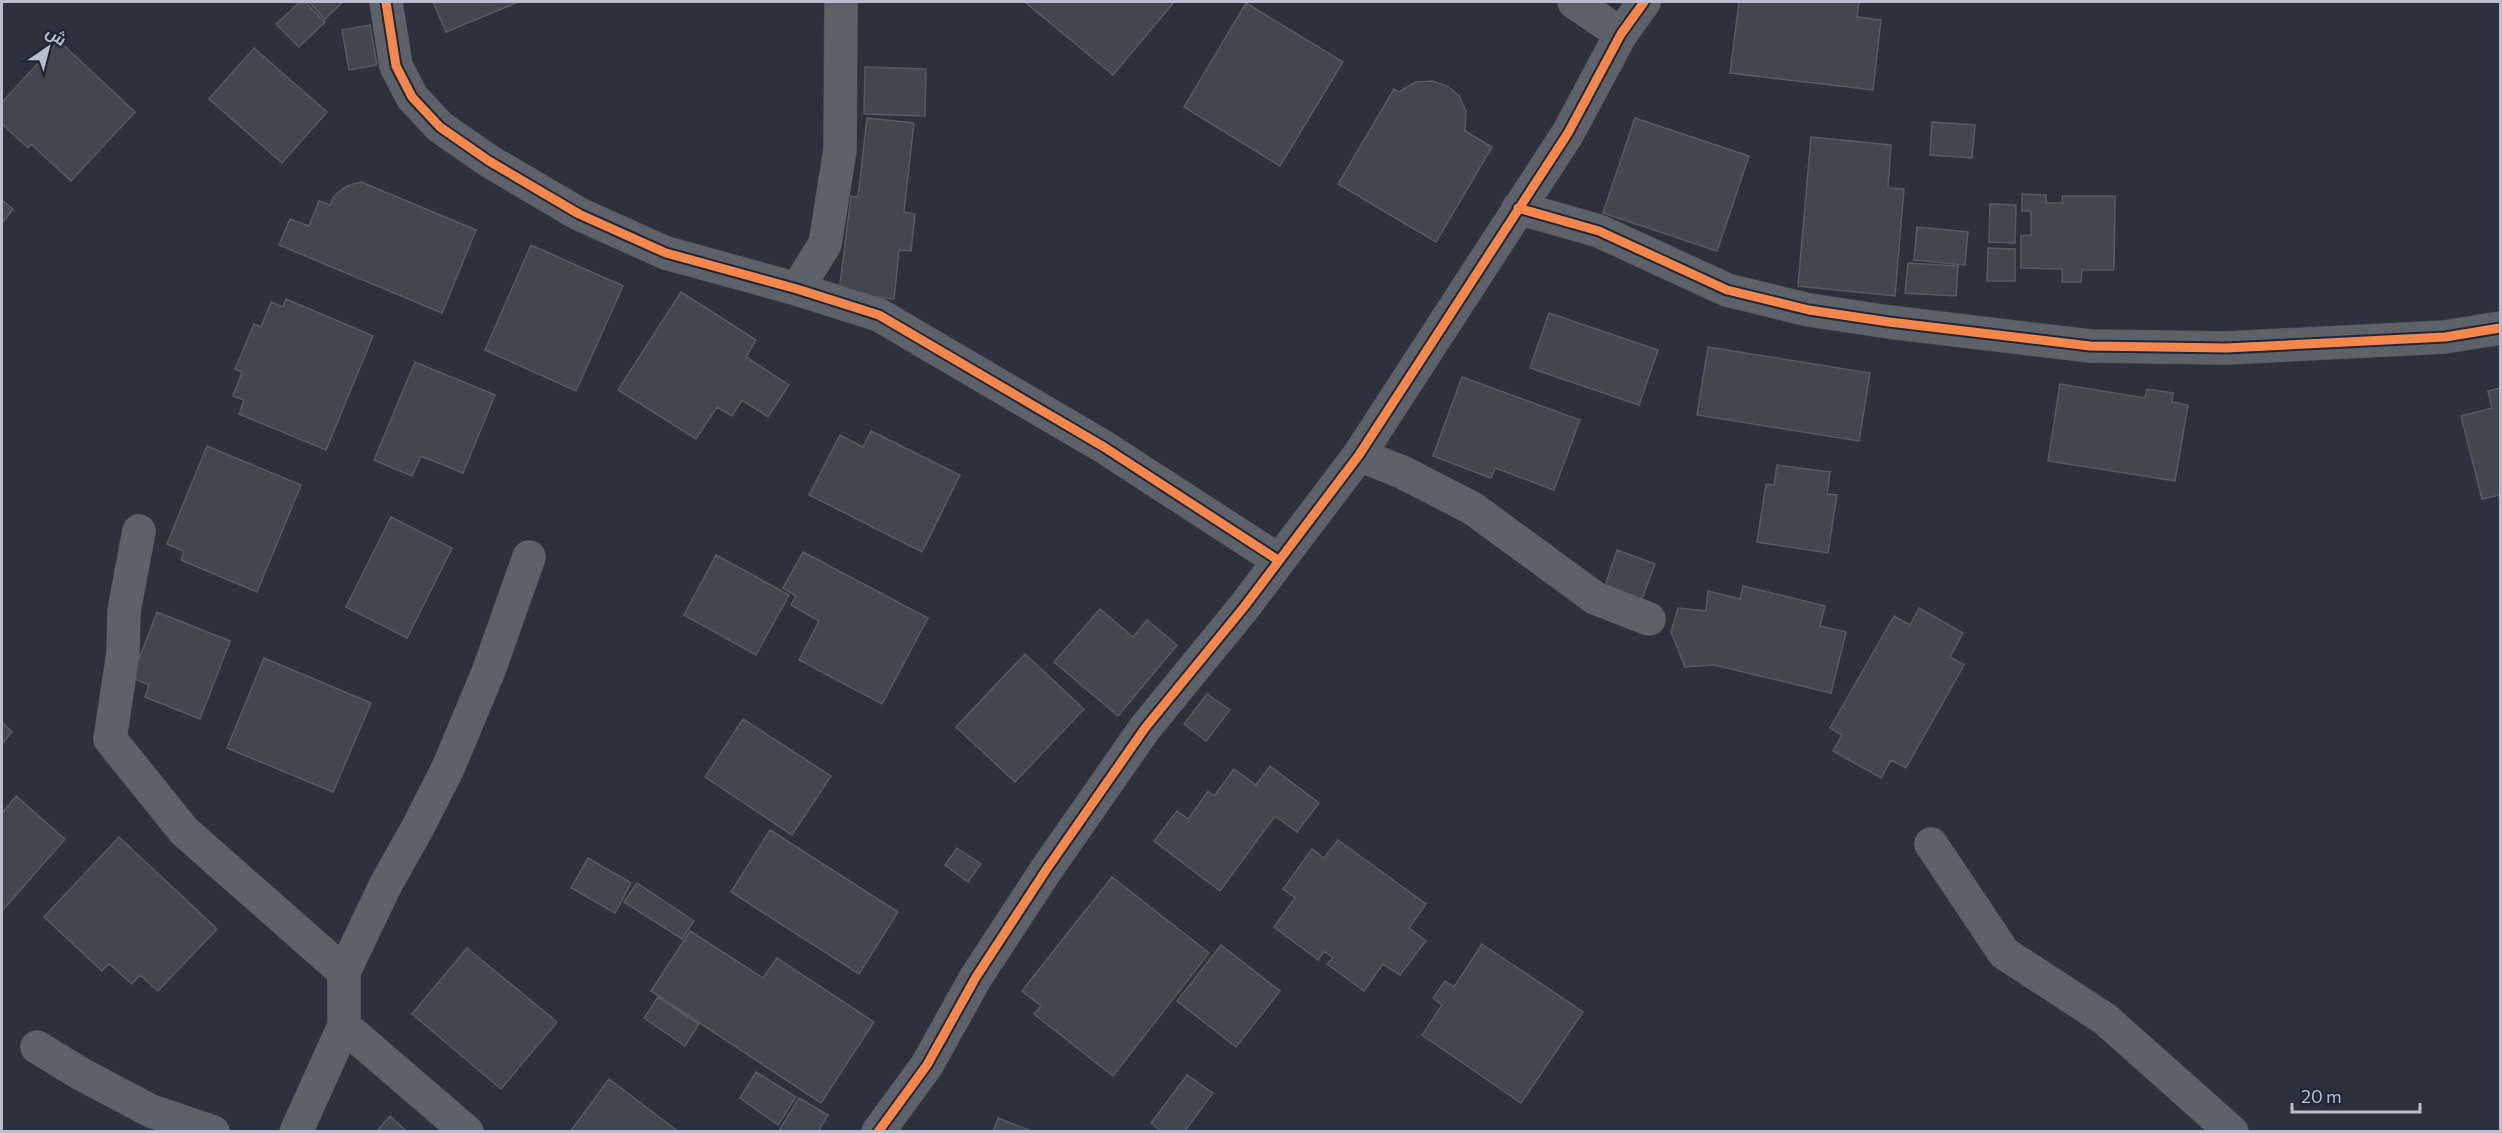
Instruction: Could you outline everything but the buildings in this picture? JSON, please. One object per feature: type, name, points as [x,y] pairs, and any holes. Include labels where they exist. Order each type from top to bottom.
[{"type":"street","points":[[386,2],[396,66],[412,97],[440,127],[479,155],[579,214],[666,253],[797,289],[879,315],[1104,447],[1278,560]]},
{"type":"street","points":[[797,289],[825,244],[840,150],[842,2]]},
{"type":"street","points":[[1574,2],[1621,34]]},
{"type":"street","points":[[878,1131],[927,1065],[976,977],[1098,794],[1145,728],[1244,607],[1359,455],[1568,133],[1621,34],[1644,2]]},
{"type":"street","points":[[1518,208],[1599,231],[1727,290],[1809,310],[1889,322],[2090,346],[2226,348],[2445,337],[2500,328]]},
{"type":"street","points":[[1359,455],[1402,472],[1472,508],[1595,598],[1649,619]]},
{"type":"street","points":[[139,531],[124,611],[123,653],[110,739],[184,831],[344,972]]},
{"type":"street","points":[[298,1131],[344,1026],[344,972],[386,884],[448,768],[489,670],[529,557]]},
{"type":"street","points":[[1931,844],[2004,953],[2105,1019],[2232,1131]]},
{"type":"street","points":[[344,1026],[467,1131]]},
{"type":"street","points":[[37,1047],[81,1074],[151,1111],[213,1131]]},
{"type":"cycle path","points":[[386,2],[396,66],[412,97],[440,127],[489,161],[579,214],[666,253],[797,289],[879,315],[1104,447],[1278,560]]},
{"type":"cycle path","points":[[878,1132],[927,1065],[976,977],[1046,870],[1145,728],[1244,607],[1359,455],[1568,133],[1621,34],[1644,2]]},
{"type":"cycle path","points":[[1518,208],[1599,231],[1727,290],[1809,310],[1889,322],[2090,346],[2226,348],[2445,337],[2500,328]]}]
